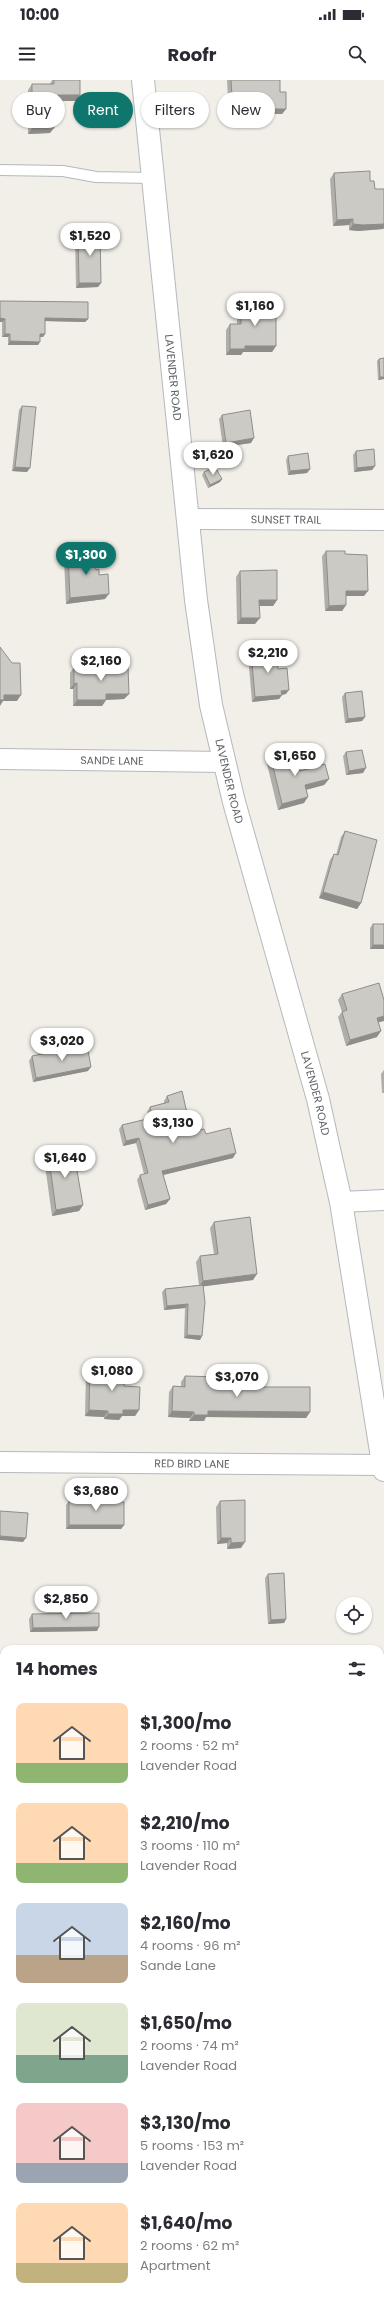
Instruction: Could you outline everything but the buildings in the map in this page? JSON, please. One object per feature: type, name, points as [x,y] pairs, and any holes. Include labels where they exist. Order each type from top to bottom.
[{"type":"street","name":"LAVENDER ROAD","points":[[143,80],[187,519],[204,663],[224,762],[318,1100],[340,1202],[384,1467]]},
{"type":"street","name":"SUNSET TRAIL","points":[[187,519],[384,520]]},
{"type":"street","name":"SANDE LANE","points":[[0,759],[224,762]]},
{"type":"street","points":[[340,1202],[384,1200]]},
{"type":"street","name":"RED BIRD LANE","points":[[0,1462],[384,1467]]},
{"type":"lane","points":[[0,170],[63,171],[96,177],[153,178]]}]
